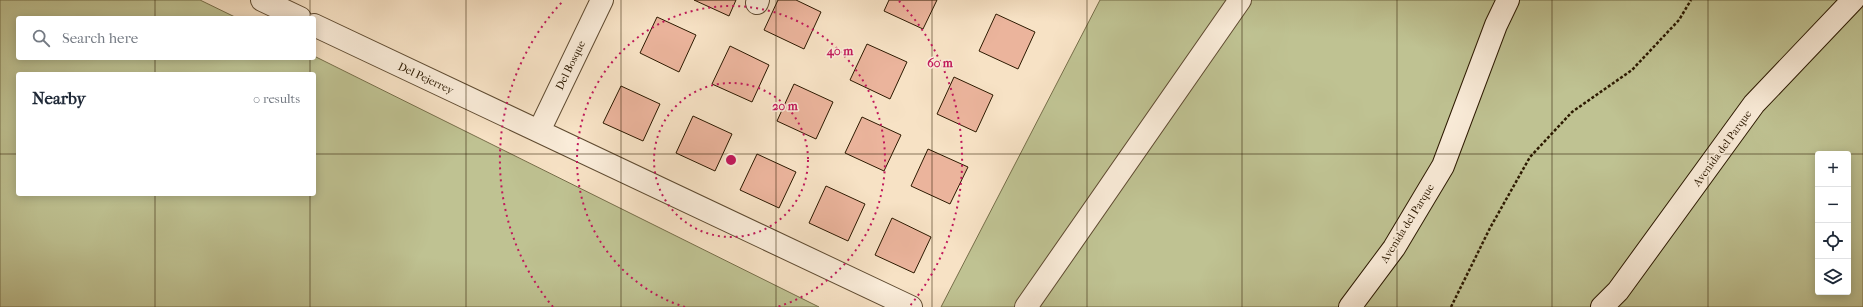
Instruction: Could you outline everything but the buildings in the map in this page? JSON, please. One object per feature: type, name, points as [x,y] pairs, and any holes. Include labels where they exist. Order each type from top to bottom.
[{"type":"street","points":[[262,0],[296,16]]},
{"type":"street","name":"Del Bosque","points":[[539,131],[602,0]]},
{"type":"street","points":[[1026,307],[1240,0]]},
{"type":"street","name":"Avenida del Parque","points":[[1350,307],[1394,248],[1443,166],[1496,25],[1508,0]]},
{"type":"street","name":"Avenida del Parque","points":[[1602,307],[1618,291],[1754,104],[1853,0]]},
{"type":"street","name":"Del Pejerrey","points":[[316,26],[911,307]]},
{"type":"path","points":[[1451,307],[1490,228],[1530,157],[1572,112],[1632,70],[1679,20],[1691,0]]},
{"type":"green space","points":[[0,0],[200,0],[233,16],[16,16],[16,60],[316,60],[316,57],[819,307],[0,307]]},
{"type":"green space","points":[[1100,0],[1863,0],[1863,307],[941,307]]}]
